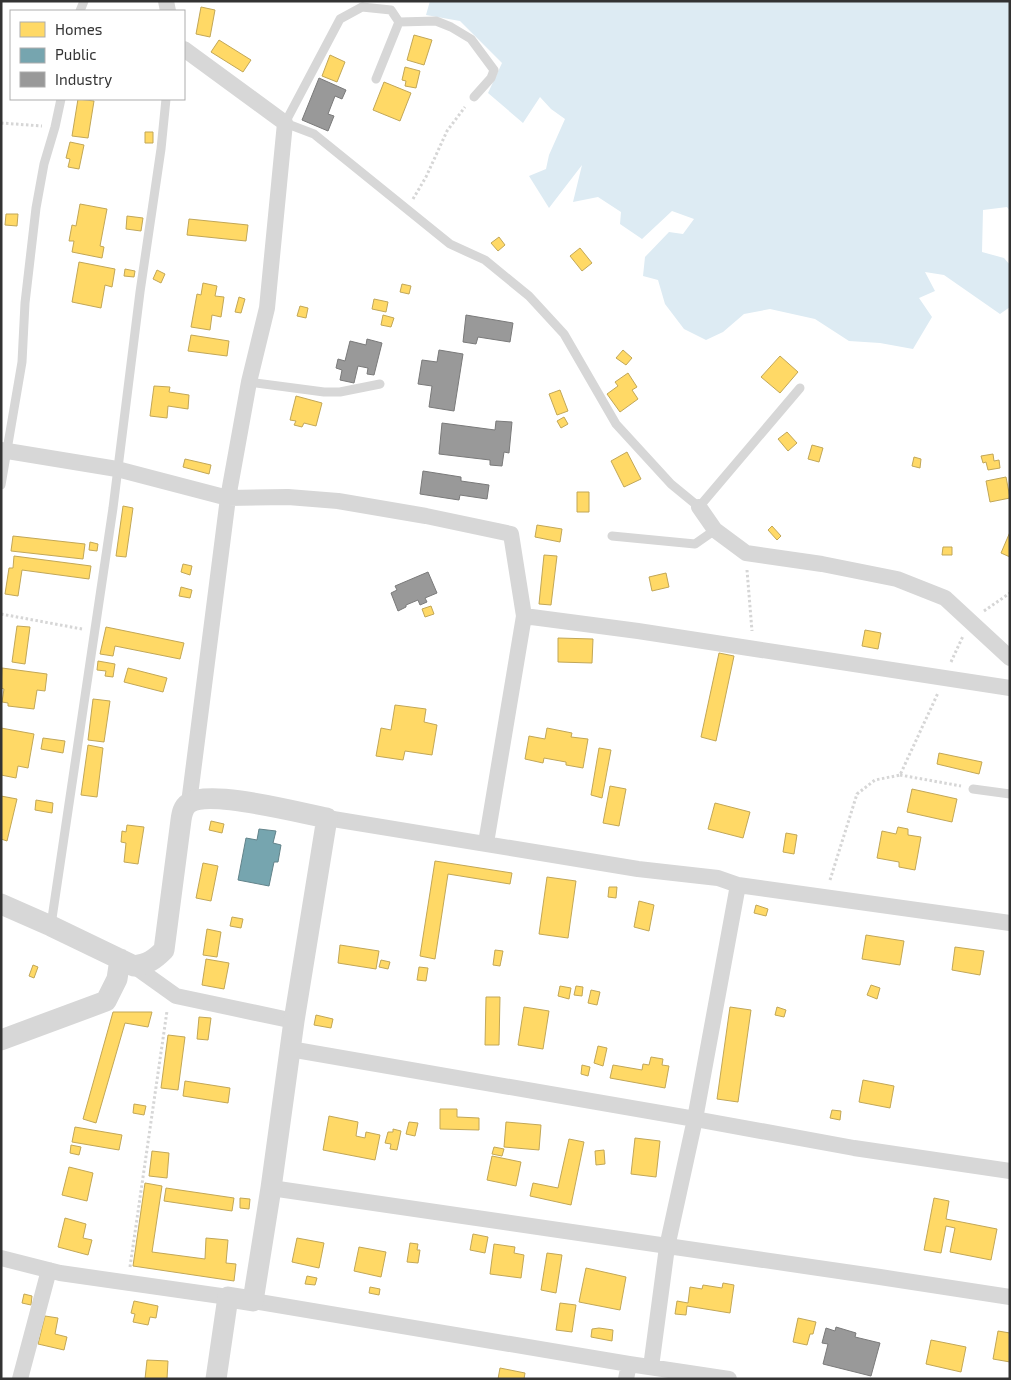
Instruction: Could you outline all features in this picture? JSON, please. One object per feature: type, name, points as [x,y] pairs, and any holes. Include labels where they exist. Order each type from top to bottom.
[{"type":"street","points":[[185,50],[285,123],[267,308],[249,382],[228,498],[189,803]]},
{"type":"street","points":[[4,451],[117,469],[228,498],[288,497],[338,501],[426,516],[511,534],[524,616],[486,843]]},
{"type":"street","points":[[700,507],[715,530],[746,554],[822,564],[897,579],[946,598],[1010,658]]},
{"type":"street","points":[[524,616],[638,631],[1010,688]]},
{"type":"street","points":[[127,963],[146,964],[155,960],[164,950],[183,809],[189,803],[203,799],[225,799],[327,818],[638,869],[718,878],[738,885],[1010,923]]},
{"type":"street","points":[[253,1301],[294,1021],[327,818]]},
{"type":"street","points":[[651,1367],[667,1247],[694,1119],[738,885]]},
{"type":"street","points":[[1,904],[127,963],[176,996],[294,1021]]},
{"type":"street","points":[[1,1040],[106,1001],[127,963]]},
{"type":"street","points":[[290,1049],[854,1148],[1010,1171]]},
{"type":"street","points":[[271,1188],[667,1247],[880,1276],[1010,1297]]},
{"type":"street","points":[[1,1258],[49,1270],[253,1301],[628,1371],[651,1367],[729,1379]]},
{"type":"street","points":[[20,1379],[49,1270]]},
{"type":"street","points":[[216,1379],[228,1297]]},
{"type":"lane","points":[[399,22],[391,10],[362,6],[340,19],[285,123],[314,134],[450,244],[485,260],[529,296],[564,334],[616,424],[671,484],[700,507],[800,388]]},
{"type":"lane","points":[[399,22],[436,21],[451,27],[471,39],[494,70],[491,78],[474,97]]},
{"type":"lane","points":[[376,79],[399,22]]},
{"type":"lane","points":[[1,485],[4,451],[22,362],[25,303],[36,208],[44,164],[61,100]]},
{"type":"lane","points":[[51,926],[113,508],[166,100]]},
{"type":"lane","points":[[249,382],[324,392],[340,392],[380,384]]},
{"type":"lane","points":[[612,536],[695,544],[715,530]]},
{"type":"lane","points":[[973,789],[1010,794]]},
{"type":"path","points":[[406,208],[426,177],[447,131],[474,97]]},
{"type":"path","points":[[1,123],[55,127]]},
{"type":"path","points":[[746,554],[754,649]]},
{"type":"path","points":[[900,775],[970,620],[1010,593]]},
{"type":"path","points":[[1,614],[95,631]]},
{"type":"path","points":[[819,897],[832,878],[857,794],[875,780],[900,775],[973,789]]},
{"type":"path","points":[[128,1283],[170,991]]},
{"type":"shaded area","points":[[430,1],[1010,1],[1010,211],[1007,207],[983,210],[982,252],[1004,258],[1010,265],[1010,307],[1000,314],[944,275],[925,272],[935,291],[919,298],[932,317],[913,349],[880,343],[849,341],[815,319],[770,309],[744,314],[723,332],[706,340],[684,329],[665,304],[658,280],[643,276],[645,257],[669,232],[683,234],[694,219],[672,211],[642,239],[620,224],[621,212],[598,197],[573,202],[582,165],[549,208],[529,176],[546,169],[549,155],[565,119],[551,109],[540,97],[523,123],[488,93],[502,63],[460,21],[426,15]]},
{"type":"building: Homes","points":[[201,7],[215,10],[210,37],[196,34]]},
{"type":"building: Homes","points":[[414,35],[432,40],[424,65],[407,60]]},
{"type":"building: Homes","points":[[219,40],[251,60],[243,72],[211,52]]},
{"type":"building: Homes","points":[[330,55],[345,62],[337,82],[322,76]]},
{"type":"building: Homes","points":[[405,67],[420,71],[416,88],[405,86],[406,81],[402,80]]},
{"type":"building: Homes","points":[[384,82],[411,93],[400,121],[373,110]]},
{"type":"building: Homes","points":[[78,100],[94,101],[88,138],[72,136]]},
{"type":"building: Homes","points":[[145,132],[153,132],[153,143],[145,143]]},
{"type":"building: Homes","points":[[70,142],[84,145],[79,169],[68,167],[70,159],[66,158]]},
{"type":"building: Homes","points":[[80,204],[107,209],[100,246],[104,247],[102,258],[72,252],[74,241],[69,241],[72,225],[76,226]]},
{"type":"building: Homes","points":[[6,214],[18,214],[17,226],[5,225]]},
{"type":"building: Homes","points":[[127,216],[143,218],[141,231],[126,229]]},
{"type":"building: Homes","points":[[189,219],[248,225],[246,241],[187,235]]},
{"type":"building: Homes","points":[[499,237],[505,245],[498,251],[491,243]]},
{"type":"building: Homes","points":[[580,248],[592,263],[582,271],[570,256]]},
{"type":"building: Homes","points":[[79,262],[115,269],[112,287],[105,285],[101,308],[72,302]]},
{"type":"building: Homes","points":[[125,269],[135,271],[134,277],[124,276]]},
{"type":"building: Homes","points":[[157,270],[165,274],[161,283],[153,279]]},
{"type":"building: Homes","points":[[203,283],[217,286],[215,296],[224,297],[221,317],[212,315],[210,330],[191,327],[197,294],[201,295]]},
{"type":"building: Homes","points":[[402,284],[411,286],[409,294],[400,292]]},
{"type":"building: Homes","points":[[239,297],[245,299],[241,313],[235,312]]},
{"type":"building: Homes","points":[[374,299],[388,302],[386,312],[372,309]]},
{"type":"building: Homes","points":[[300,306],[308,308],[306,318],[297,316]]},
{"type":"building: Homes","points":[[383,315],[394,318],[391,327],[381,325]]},
{"type":"building: Homes","points":[[191,335],[229,341],[227,356],[188,351]]},
{"type":"building: Homes","points":[[623,350],[632,358],[626,365],[616,358]]},
{"type":"building: Homes","points":[[780,356],[798,372],[780,393],[761,377]]},
{"type":"building: Homes","points":[[628,373],[637,387],[632,390],[638,399],[620,412],[607,394],[618,386],[615,382]]},
{"type":"building: Homes","points":[[154,386],[170,387],[169,392],[189,395],[188,409],[168,406],[167,418],[150,416]]},
{"type":"building: Homes","points":[[560,390],[568,411],[557,415],[549,394]]},
{"type":"building: Homes","points":[[296,396],[322,403],[316,426],[304,423],[302,427],[294,425],[296,421],[290,420]]},
{"type":"building: Homes","points":[[564,417],[568,424],[561,428],[557,421]]},
{"type":"building: Homes","points":[[787,432],[797,443],[788,451],[778,439]]},
{"type":"building: Homes","points":[[812,445],[823,448],[819,462],[808,459]]},
{"type":"building: Homes","points":[[627,452],[641,479],[624,487],[611,461]]},
{"type":"building: Homes","points":[[993,454],[994,461],[999,460],[1000,468],[988,470],[986,462],[983,463],[981,456]]},
{"type":"building: Homes","points":[[914,457],[921,459],[920,468],[912,466]]},
{"type":"building: Homes","points":[[185,459],[211,465],[209,474],[183,467]]},
{"type":"building: Homes","points":[[1006,477],[1010,498],[990,502],[986,481]]},
{"type":"building: Homes","points":[[577,492],[589,492],[589,512],[577,512]]},
{"type":"building: Homes","points":[[123,506],[133,508],[126,557],[116,556]]},
{"type":"building: Homes","points":[[537,525],[562,529],[560,542],[535,537]]},
{"type":"building: Homes","points":[[772,526],[781,536],[777,540],[768,530]]},
{"type":"building: Homes","points":[[1010,532],[1010,557],[1001,553]]},
{"type":"building: Homes","points":[[13,536],[85,544],[83,559],[11,551]]},
{"type":"building: Homes","points":[[90,542],[98,544],[97,551],[89,550]]},
{"type":"building: Homes","points":[[943,547],[952,547],[952,555],[942,555]]},
{"type":"building: Homes","points":[[544,555],[557,556],[551,605],[539,604]]},
{"type":"building: Homes","points":[[14,556],[91,566],[89,579],[22,570],[18,596],[5,594],[9,568],[13,568]]},
{"type":"building: Homes","points":[[183,564],[192,566],[190,575],[181,572]]},
{"type":"building: Homes","points":[[666,573],[669,587],[652,591],[649,577]]},
{"type":"building: Homes","points":[[181,587],[192,590],[190,598],[179,596]]},
{"type":"building: Homes","points":[[431,606],[434,614],[425,617],[422,609]]},
{"type":"building: Homes","points":[[17,626],[30,627],[25,664],[12,662]]},
{"type":"building: Homes","points":[[106,627],[184,643],[180,659],[115,646],[113,656],[100,654]]},
{"type":"building: Homes","points":[[865,630],[881,633],[878,649],[862,646]]},
{"type":"building: Homes","points":[[558,638],[593,639],[592,663],[558,662]]},
{"type":"building: Homes","points":[[719,653],[734,656],[716,741],[701,737]]},
{"type":"building: Homes","points":[[98,661],[115,664],[113,677],[105,676],[106,671],[97,670]]},
{"type":"building: Homes","points":[[2,668],[47,674],[45,691],[37,690],[34,709],[8,706],[8,703],[2,702],[4,689],[1,688]]},
{"type":"building: Homes","points":[[128,668],[167,678],[163,692],[124,682]]},
{"type":"building: Homes","points":[[93,699],[110,701],[104,742],[88,740]]},
{"type":"building: Homes","points":[[395,705],[426,709],[424,722],[437,725],[432,755],[405,751],[403,760],[376,756],[381,728],[391,730]]},
{"type":"building: Homes","points":[[1,728],[34,734],[28,768],[18,766],[16,778],[1,775]]},
{"type":"building: Homes","points":[[547,728],[572,733],[571,737],[588,739],[583,768],[566,765],[566,762],[544,758],[543,763],[525,759],[529,736],[545,739]]},
{"type":"building: Homes","points":[[43,738],[65,741],[63,753],[41,749]]},
{"type":"building: Homes","points":[[88,745],[103,748],[97,797],[81,795]]},
{"type":"building: Homes","points":[[599,748],[611,750],[602,798],[591,795]]},
{"type":"building: Homes","points":[[939,753],[982,762],[979,774],[937,764]]},
{"type":"building: Homes","points":[[610,786],[626,789],[619,826],[603,823]]},
{"type":"building: Homes","points":[[912,789],[957,799],[952,822],[907,812]]},
{"type":"building: Homes","points":[[1,796],[17,799],[7,841],[1,839]]},
{"type":"building: Homes","points":[[36,800],[53,803],[52,813],[35,810]]},
{"type":"building: Homes","points":[[715,803],[750,812],[743,838],[708,829]]},
{"type":"building: Homes","points":[[211,821],[224,824],[222,833],[209,830]]},
{"type":"building: Homes","points":[[127,825],[144,827],[138,864],[124,862],[126,843],[121,842],[122,831],[126,832]]},
{"type":"building: Homes","points":[[898,827],[908,829],[908,835],[921,837],[915,870],[899,867],[899,862],[877,858],[882,831],[896,834]]},
{"type":"building: Homes","points":[[786,833],[797,835],[794,854],[783,852]]},
{"type":"building: Homes","points":[[435,861],[512,873],[510,884],[448,874],[435,959],[420,956]]},
{"type":"building: Homes","points":[[203,863],[218,866],[211,901],[196,898]]},
{"type":"building: Homes","points":[[547,877],[576,881],[568,938],[539,934]]},
{"type":"building: Homes","points":[[609,887],[617,887],[616,898],[608,897]]},
{"type":"building: Homes","points":[[639,901],[654,905],[649,931],[634,927]]},
{"type":"building: Homes","points":[[756,905],[768,909],[766,916],[754,913]]},
{"type":"building: Homes","points":[[232,917],[243,919],[241,928],[230,926]]},
{"type":"building: Homes","points":[[207,929],[221,932],[217,957],[203,955]]},
{"type":"building: Homes","points":[[866,935],[904,941],[900,965],[862,959]]},
{"type":"building: Homes","points":[[340,945],[379,951],[376,969],[338,963]]},
{"type":"building: Homes","points":[[955,947],[984,951],[980,975],[952,970]]},
{"type":"building: Homes","points":[[495,950],[503,951],[500,966],[493,965]]},
{"type":"building: Homes","points":[[206,959],[229,963],[224,989],[202,985]]},
{"type":"building: Homes","points":[[381,960],[390,962],[388,969],[379,967]]},
{"type":"building: Homes","points":[[33,965],[38,967],[34,978],[29,976]]},
{"type":"building: Homes","points":[[419,967],[428,968],[426,981],[417,980]]},
{"type":"building: Homes","points":[[871,985],[880,988],[877,999],[867,995]]},
{"type":"building: Homes","points":[[560,986],[571,988],[569,999],[558,996]]},
{"type":"building: Homes","points":[[576,986],[583,987],[582,996],[574,995]]},
{"type":"building: Homes","points":[[591,990],[600,992],[597,1005],[588,1003]]},
{"type":"building: Homes","points":[[486,997],[500,997],[499,1045],[485,1045]]},
{"type":"building: Homes","points":[[524,1007],[549,1011],[543,1049],[518,1045]]},
{"type":"building: Homes","points":[[730,1007],[751,1010],[738,1102],[717,1099]]},
{"type":"building: Homes","points":[[777,1007],[786,1010],[784,1017],[775,1015]]},
{"type":"building: Homes","points":[[113,1012],[152,1012],[148,1027],[125,1023],[96,1123],[83,1119]]},
{"type":"building: Homes","points":[[316,1015],[333,1019],[331,1028],[314,1025]]},
{"type":"building: Homes","points":[[199,1017],[211,1018],[208,1040],[197,1039]]},
{"type":"building: Homes","points":[[168,1035],[185,1037],[178,1090],[161,1088]]},
{"type":"building: Homes","points":[[598,1046],[607,1048],[603,1066],[594,1063]]},
{"type":"building: Homes","points":[[651,1057],[663,1059],[662,1065],[669,1066],[665,1088],[610,1078],[613,1065],[642,1070],[643,1064],[649,1065]]},
{"type":"building: Homes","points":[[582,1065],[590,1067],[588,1076],[581,1074]]},
{"type":"building: Homes","points":[[863,1080],[894,1086],[890,1108],[859,1102]]},
{"type":"building: Homes","points":[[185,1081],[230,1088],[228,1103],[183,1096]]},
{"type":"building: Homes","points":[[134,1104],[146,1106],[144,1115],[133,1113]]},
{"type":"building: Homes","points":[[440,1109],[457,1109],[457,1117],[479,1118],[479,1130],[440,1129]]},
{"type":"building: Homes","points":[[832,1110],[841,1111],[840,1120],[830,1118]]},
{"type":"building: Homes","points":[[329,1116],[358,1122],[356,1136],[365,1138],[366,1132],[380,1135],[375,1160],[323,1150]]},
{"type":"building: Homes","points":[[409,1122],[418,1123],[415,1136],[406,1134]]},
{"type":"building: Homes","points":[[506,1122],[541,1125],[539,1150],[504,1147]]},
{"type":"building: Homes","points":[[75,1127],[122,1135],[119,1150],[72,1142]]},
{"type":"building: Homes","points":[[393,1129],[401,1131],[397,1150],[390,1149],[391,1144],[385,1143],[388,1132],[393,1132]]},
{"type":"building: Homes","points":[[635,1138],[660,1141],[656,1177],[631,1174]]},
{"type":"building: Homes","points":[[569,1139],[584,1142],[571,1205],[530,1196],[533,1183],[558,1188]]},
{"type":"building: Homes","points":[[71,1145],[81,1147],[79,1155],[70,1153]]},
{"type":"building: Homes","points":[[494,1147],[504,1149],[502,1156],[492,1154]]},
{"type":"building: Homes","points":[[604,1150],[605,1164],[596,1165],[595,1151]]},
{"type":"building: Homes","points":[[152,1151],[169,1153],[167,1178],[149,1176]]},
{"type":"building: Homes","points":[[492,1156],[521,1162],[516,1186],[487,1180]]},
{"type":"building: Homes","points":[[69,1167],[93,1173],[87,1201],[62,1195]]},
{"type":"building: Homes","points":[[145,1183],[162,1186],[152,1252],[205,1259],[206,1238],[228,1240],[226,1263],[236,1264],[234,1281],[133,1266]]},
{"type":"building: Homes","points":[[166,1188],[234,1198],[232,1211],[164,1201]]},
{"type":"building: Homes","points":[[240,1198],[250,1199],[249,1209],[240,1208]]},
{"type":"building: Homes","points":[[934,1198],[949,1201],[946,1219],[997,1229],[991,1260],[950,1252],[955,1228],[946,1226],[941,1253],[924,1250]]},
{"type":"building: Homes","points":[[65,1218],[86,1224],[83,1238],[92,1240],[88,1255],[58,1247]]},
{"type":"building: Homes","points":[[473,1234],[488,1237],[485,1253],[470,1250]]},
{"type":"building: Homes","points":[[297,1238],[324,1243],[319,1268],[292,1262]]},
{"type":"building: Homes","points":[[410,1243],[418,1244],[417,1250],[420,1250],[418,1263],[407,1262]]},
{"type":"building: Homes","points":[[494,1244],[515,1247],[514,1253],[524,1255],[521,1278],[490,1274]]},
{"type":"building: Homes","points":[[359,1247],[386,1252],[381,1277],[354,1271]]},
{"type":"building: Homes","points":[[547,1253],[562,1255],[556,1293],[541,1290]]},
{"type":"building: Homes","points":[[586,1268],[626,1277],[620,1310],[579,1302]]},
{"type":"building: Homes","points":[[307,1276],[317,1278],[315,1285],[305,1284]]},
{"type":"building: Homes","points":[[723,1283],[734,1285],[730,1313],[687,1306],[686,1315],[675,1314],[677,1301],[688,1303],[690,1287],[702,1289],[703,1285],[722,1288]]},
{"type":"building: Homes","points":[[370,1287],[380,1289],[379,1295],[369,1293]]},
{"type":"building: Homes","points":[[24,1294],[32,1296],[31,1305],[22,1303]]},
{"type":"building: Homes","points":[[134,1301],[158,1306],[156,1318],[150,1317],[148,1325],[133,1322],[135,1314],[131,1313]]},
{"type":"building: Homes","points":[[560,1303],[576,1305],[572,1332],[556,1330]]},
{"type":"building: Homes","points":[[45,1316],[58,1318],[55,1334],[67,1337],[64,1350],[38,1344]]},
{"type":"building: Homes","points":[[798,1318],[816,1322],[813,1334],[810,1334],[807,1345],[793,1342]]},
{"type":"building: Homes","points":[[592,1329],[613,1330],[612,1341],[591,1337]]},
{"type":"building: Homes","points":[[998,1331],[1010,1333],[1010,1362],[993,1359]]},
{"type":"building: Homes","points":[[931,1340],[966,1347],[961,1372],[926,1364]]},
{"type":"building: Homes","points":[[147,1360],[168,1361],[167,1379],[145,1379]]},
{"type":"building: Homes","points":[[500,1368],[525,1373],[524,1379],[498,1379]]},
{"type":"building: Public","points":[[259,829],[276,831],[273,843],[281,845],[278,862],[274,862],[269,886],[238,880],[246,838],[257,840]]},
{"type":"building: Industry","points":[[319,78],[346,90],[342,99],[335,96],[328,114],[334,116],[328,131],[302,120]]},
{"type":"building: Industry","points":[[466,315],[513,323],[510,342],[478,337],[476,344],[463,342]]},
{"type":"building: Industry","points":[[367,339],[382,343],[374,375],[367,374],[368,368],[358,366],[354,383],[340,380],[342,370],[336,368],[338,359],[345,361],[350,341],[366,345]]},
{"type":"building: Industry","points":[[439,350],[463,354],[454,411],[429,407],[432,386],[418,384],[422,360],[437,362]]},
{"type":"building: Industry","points":[[496,421],[512,422],[509,453],[504,452],[502,466],[490,465],[490,460],[439,454],[442,423],[495,430]]},
{"type":"building: Industry","points":[[423,471],[461,477],[461,481],[489,485],[487,499],[460,495],[459,500],[420,494]]},
{"type":"building: Industry","points":[[428,572],[437,593],[425,598],[427,602],[420,605],[418,600],[398,611],[391,593],[397,590],[395,586]]},
{"type":"building: Industry","points":[[836,1327],[856,1333],[855,1337],[880,1343],[871,1376],[823,1364],[828,1344],[822,1343],[826,1328],[835,1331]]}]
